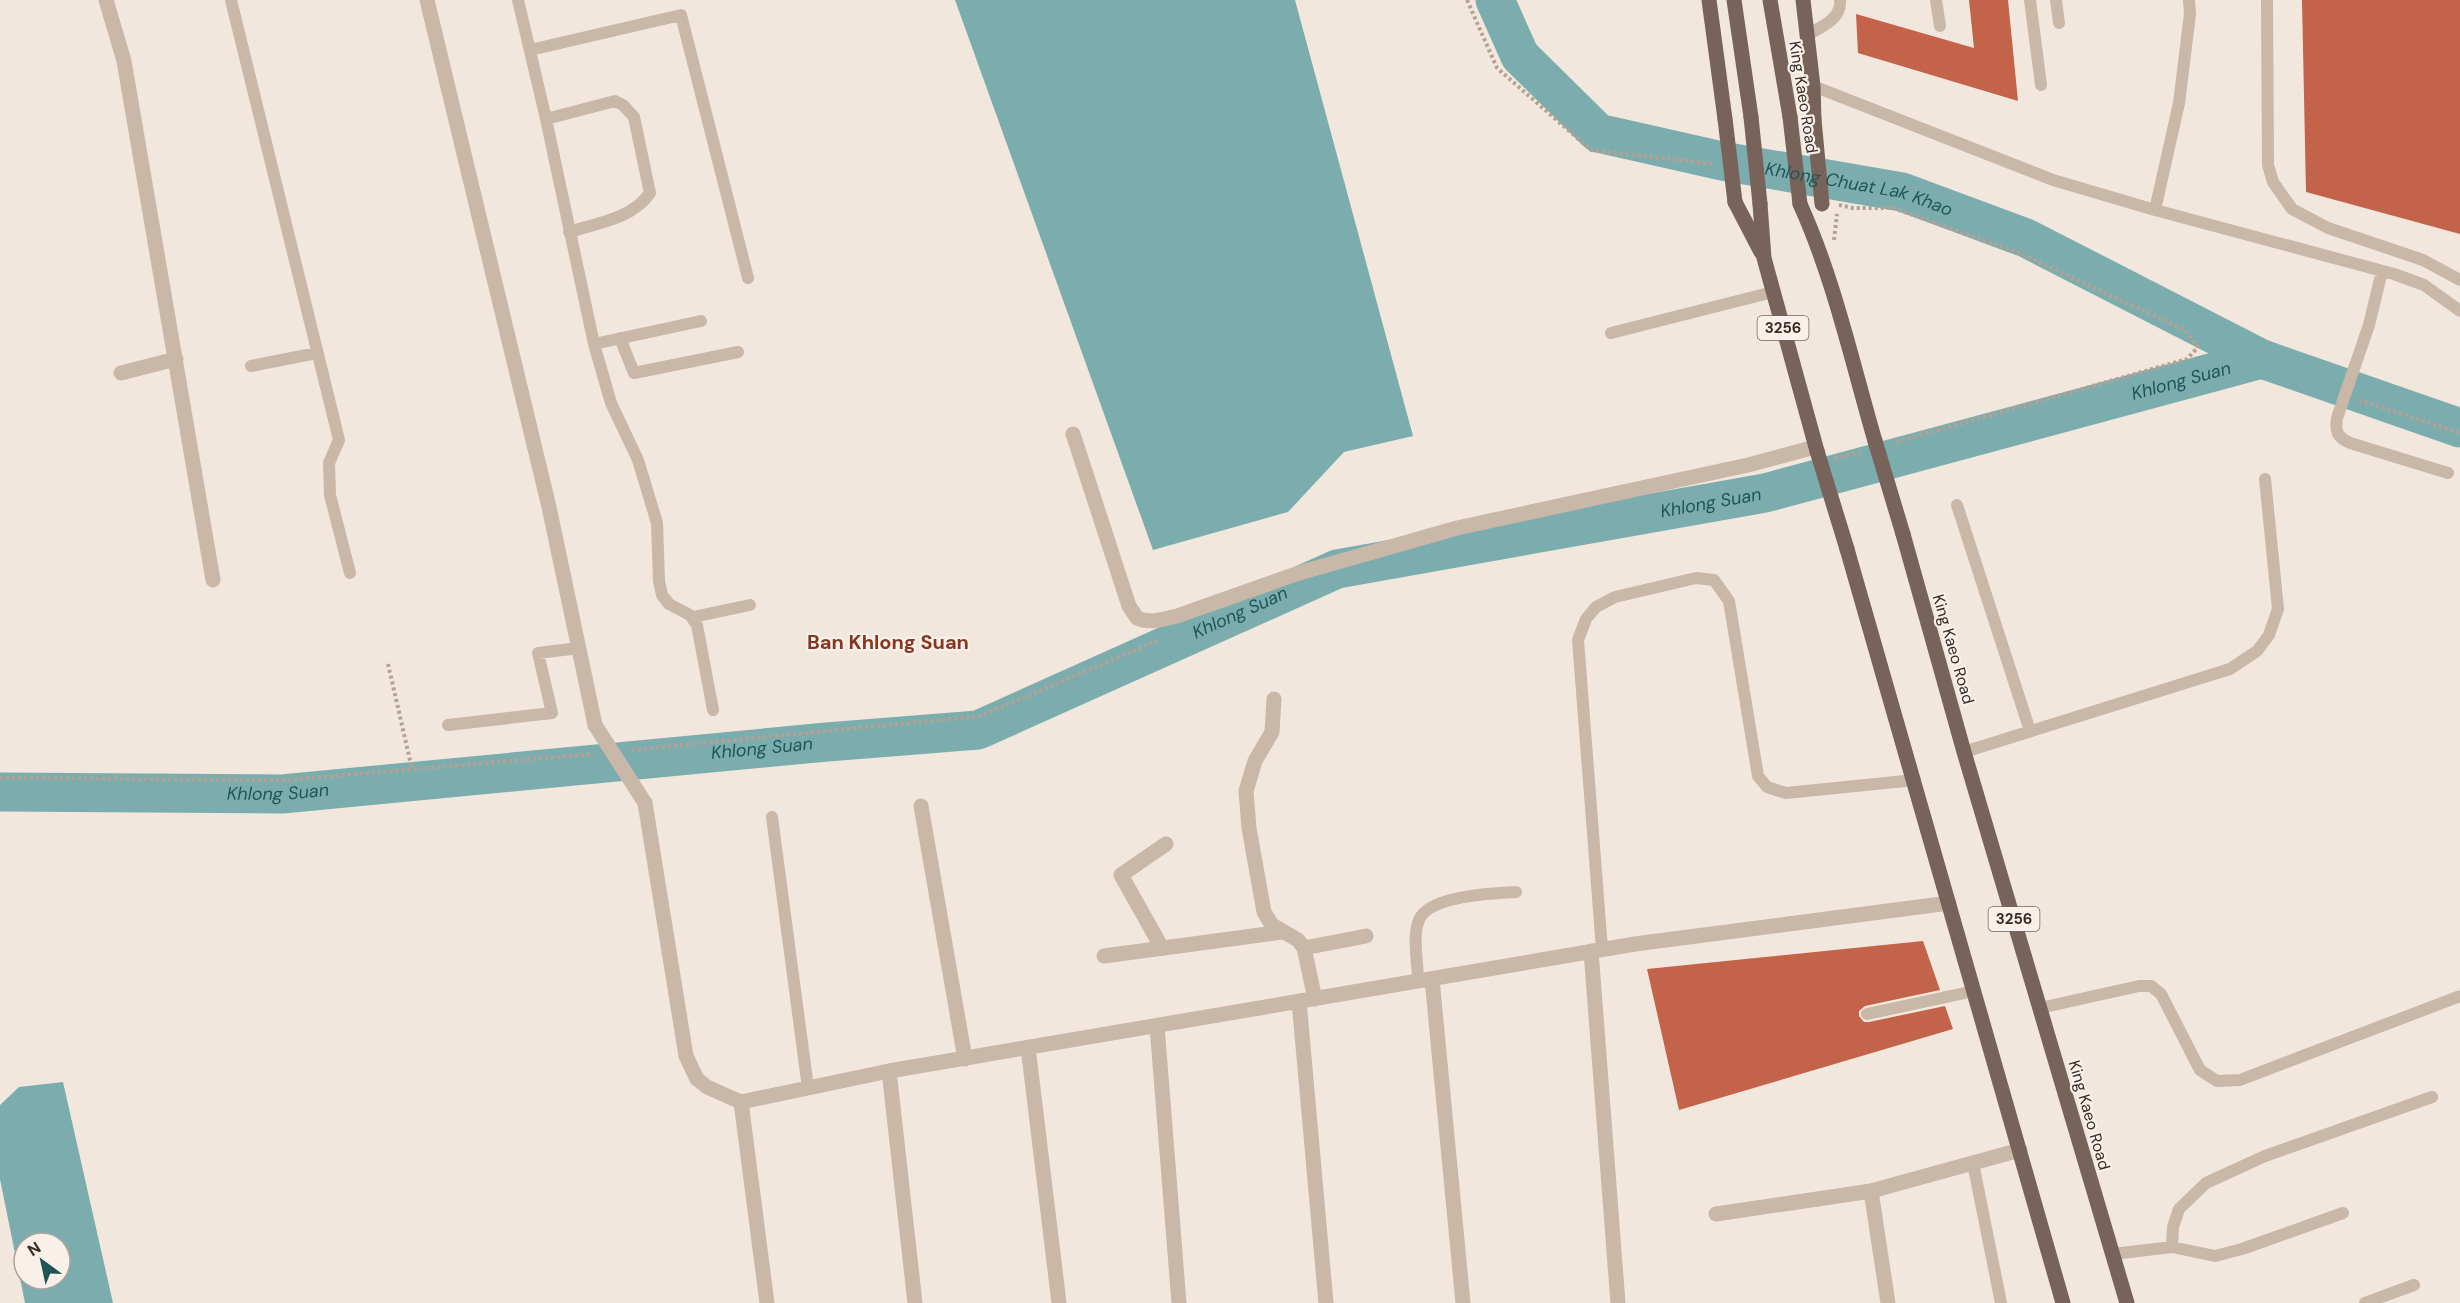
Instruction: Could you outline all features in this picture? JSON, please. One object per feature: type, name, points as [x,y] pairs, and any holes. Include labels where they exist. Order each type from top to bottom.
[{"type":"main road","points":[[1709,0],[1735,202],[1764,258]]},
{"type":"main road","name":"3256","points":[[1734,0],[1751,117],[1764,258],[2063,1303]]},
{"type":"main road","name":"King Kaeo Road","points":[[1770,0],[1790,117],[1800,204],[1813,232],[1878,445],[1964,752],[2127,1303]]},
{"type":"main road","points":[[1803,0],[1813,86],[1822,204],[1813,232]]},
{"type":"street","points":[[105,0],[124,61],[213,580]]},
{"type":"street","points":[[427,0],[546,495],[595,725],[645,803],[686,1056],[697,1079],[702,1083],[741,1102],[889,1071],[1597,950],[1949,903]]},
{"type":"street","points":[[121,373],[176,359]]},
{"type":"street","points":[[1073,434],[1129,606],[1137,618],[1145,621],[1177,616],[1299,573],[1457,528],[1748,465],[1819,454]]},
{"type":"street","points":[[1274,699],[1272,732],[1254,760],[1246,791],[1249,828],[1264,912],[1272,925],[1298,940],[1304,948],[1315,999]]},
{"type":"street","points":[[921,806],[965,1059]]},
{"type":"street","points":[[1162,948],[1121,875],[1166,844]]},
{"type":"street","points":[[1104,956],[1282,932]]},
{"type":"street","points":[[1304,948],[1366,936]]},
{"type":"street","points":[[1597,950],[1618,1303]]},
{"type":"street","points":[[1425,980],[1463,1303]]},
{"type":"street","points":[[1299,1001],[1326,1303]]},
{"type":"street","points":[[1157,1026],[1179,1303]]},
{"type":"street","points":[[1028,1047],[1059,1303]]},
{"type":"street","points":[[889,1071],[915,1303]]},
{"type":"street","points":[[741,1102],[766,1303]]},
{"type":"street","points":[[1716,1214],[1870,1191],[2020,1150]]},
{"type":"street","points":[[1870,1191],[1888,1303]]},
{"type":"lane","points":[[231,0],[339,440],[329,463],[330,495],[351,573]]},
{"type":"lane","points":[[518,0],[594,344],[611,403],[638,460],[657,523],[659,581],[662,594],[669,604],[693,617],[697,625],[713,710]]},
{"type":"lane","points":[[1807,35],[1838,14],[1840,0]]},
{"type":"lane","points":[[1936,0],[1940,26]]},
{"type":"lane","points":[[2031,0],[2041,85]]},
{"type":"lane","points":[[2056,0],[2059,23]]},
{"type":"lane","points":[[2155,210],[2179,103],[2190,0]]},
{"type":"lane","points":[[2267,0],[2268,165],[2273,182],[2292,209],[2319,223],[2423,260],[2460,280]]},
{"type":"lane","points":[[530,50],[681,15],[748,278]]},
{"type":"lane","points":[[1813,86],[2053,180],[2382,271],[2424,285],[2460,311]]},
{"type":"lane","points":[[546,119],[615,101],[623,105],[634,117],[650,193],[637,209],[569,232]]},
{"type":"lane","points":[[2382,271],[2368,325],[2335,430],[2339,439],[2448,473]]},
{"type":"lane","points":[[1611,333],[1773,292]]},
{"type":"lane","points":[[594,344],[701,321]]},
{"type":"lane","points":[[620,338],[634,374],[738,352]]},
{"type":"lane","points":[[251,366],[317,353]]},
{"type":"lane","points":[[1964,752],[2230,669],[2257,651],[2269,635],[2278,609],[2265,479]]},
{"type":"lane","points":[[1957,505],[2030,731]]},
{"type":"lane","points":[[1597,950],[1578,640],[1586,619],[1596,607],[1615,597],[1696,578],[1714,580],[1729,601],[1758,776],[1767,787],[1786,793],[1914,780]]},
{"type":"lane","points":[[693,617],[750,605]]},
{"type":"lane","points":[[448,725],[552,713],[538,653],[579,648]]},
{"type":"lane","points":[[772,817],[808,1088]]},
{"type":"lane","points":[[1425,980],[1417,929],[1420,917],[1425,911],[1435,904],[1484,894],[1515,892]]},
{"type":"lane","points":[[2040,1008],[2139,986],[2151,986],[2161,994],[2200,1070],[2217,1081],[2240,1080],[2460,996]]},
{"type":"lane","points":[[1867,1014],[1974,991]]},
{"type":"lane","points":[[2172,1247],[2173,1227],[2179,1209],[2206,1183],[2265,1156],[2432,1097]]},
{"type":"lane","points":[[1973,1163],[2001,1303]]},
{"type":"lane","points":[[2112,1254],[2172,1247],[2215,1256],[2242,1249],[2343,1213]]},
{"type":"lane","points":[[2365,1303],[2414,1285]]},
{"type":"path","points":[[1467,0],[1497,68],[1591,150],[1725,167]]},
{"type":"path","points":[[1819,454],[1878,445],[2187,359],[2198,347],[2185,330],[2017,252],[1893,208],[1853,208],[1838,205]]},
{"type":"path","points":[[2345,394],[2460,433]]},
{"type":"path","points":[[626,751],[980,716],[1166,636]]},
{"type":"path","points":[[387,664],[412,769]]},
{"type":"path","points":[[0,778],[284,780],[602,753]]},
{"type":"water","points":[[955,0],[1295,0],[1413,436],[1344,452],[1288,512],[1153,550]]},
{"type":"water","points":[[63,1082],[113,1303],[25,1303],[23,1291],[72,1291],[72,1231],[12,1231],[12,1239],[0,1179],[0,1105],[19,1087]]},
{"type":"building","points":[[1969,0],[2008,0],[2018,101],[1858,53],[1856,14],[1974,48]]},
{"type":"building","points":[[2302,0],[2460,0],[2460,234],[2306,192]]},
{"type":"building","points":[[1923,941],[1940,990],[1865,1006],[1859,1011],[1859,1016],[1864,1022],[1869,1022],[1945,1006],[1953,1029],[1679,1110],[1647,969]]},
{"type":"waterway","name":"Khlong Chuat Lak Khao","points":[[1495,0],[1520,56],[1598,133],[1722,161],[1902,192],[2026,238],[2262,359],[2460,428]]},
{"type":"waterway","name":"Khlong Suan","points":[[0,792],[282,794],[827,742],[978,730],[1337,569],[1765,493],[2262,359]]},
{"type":"district","name":"Ban Khlong Suan","points":[[888,642]]}]
